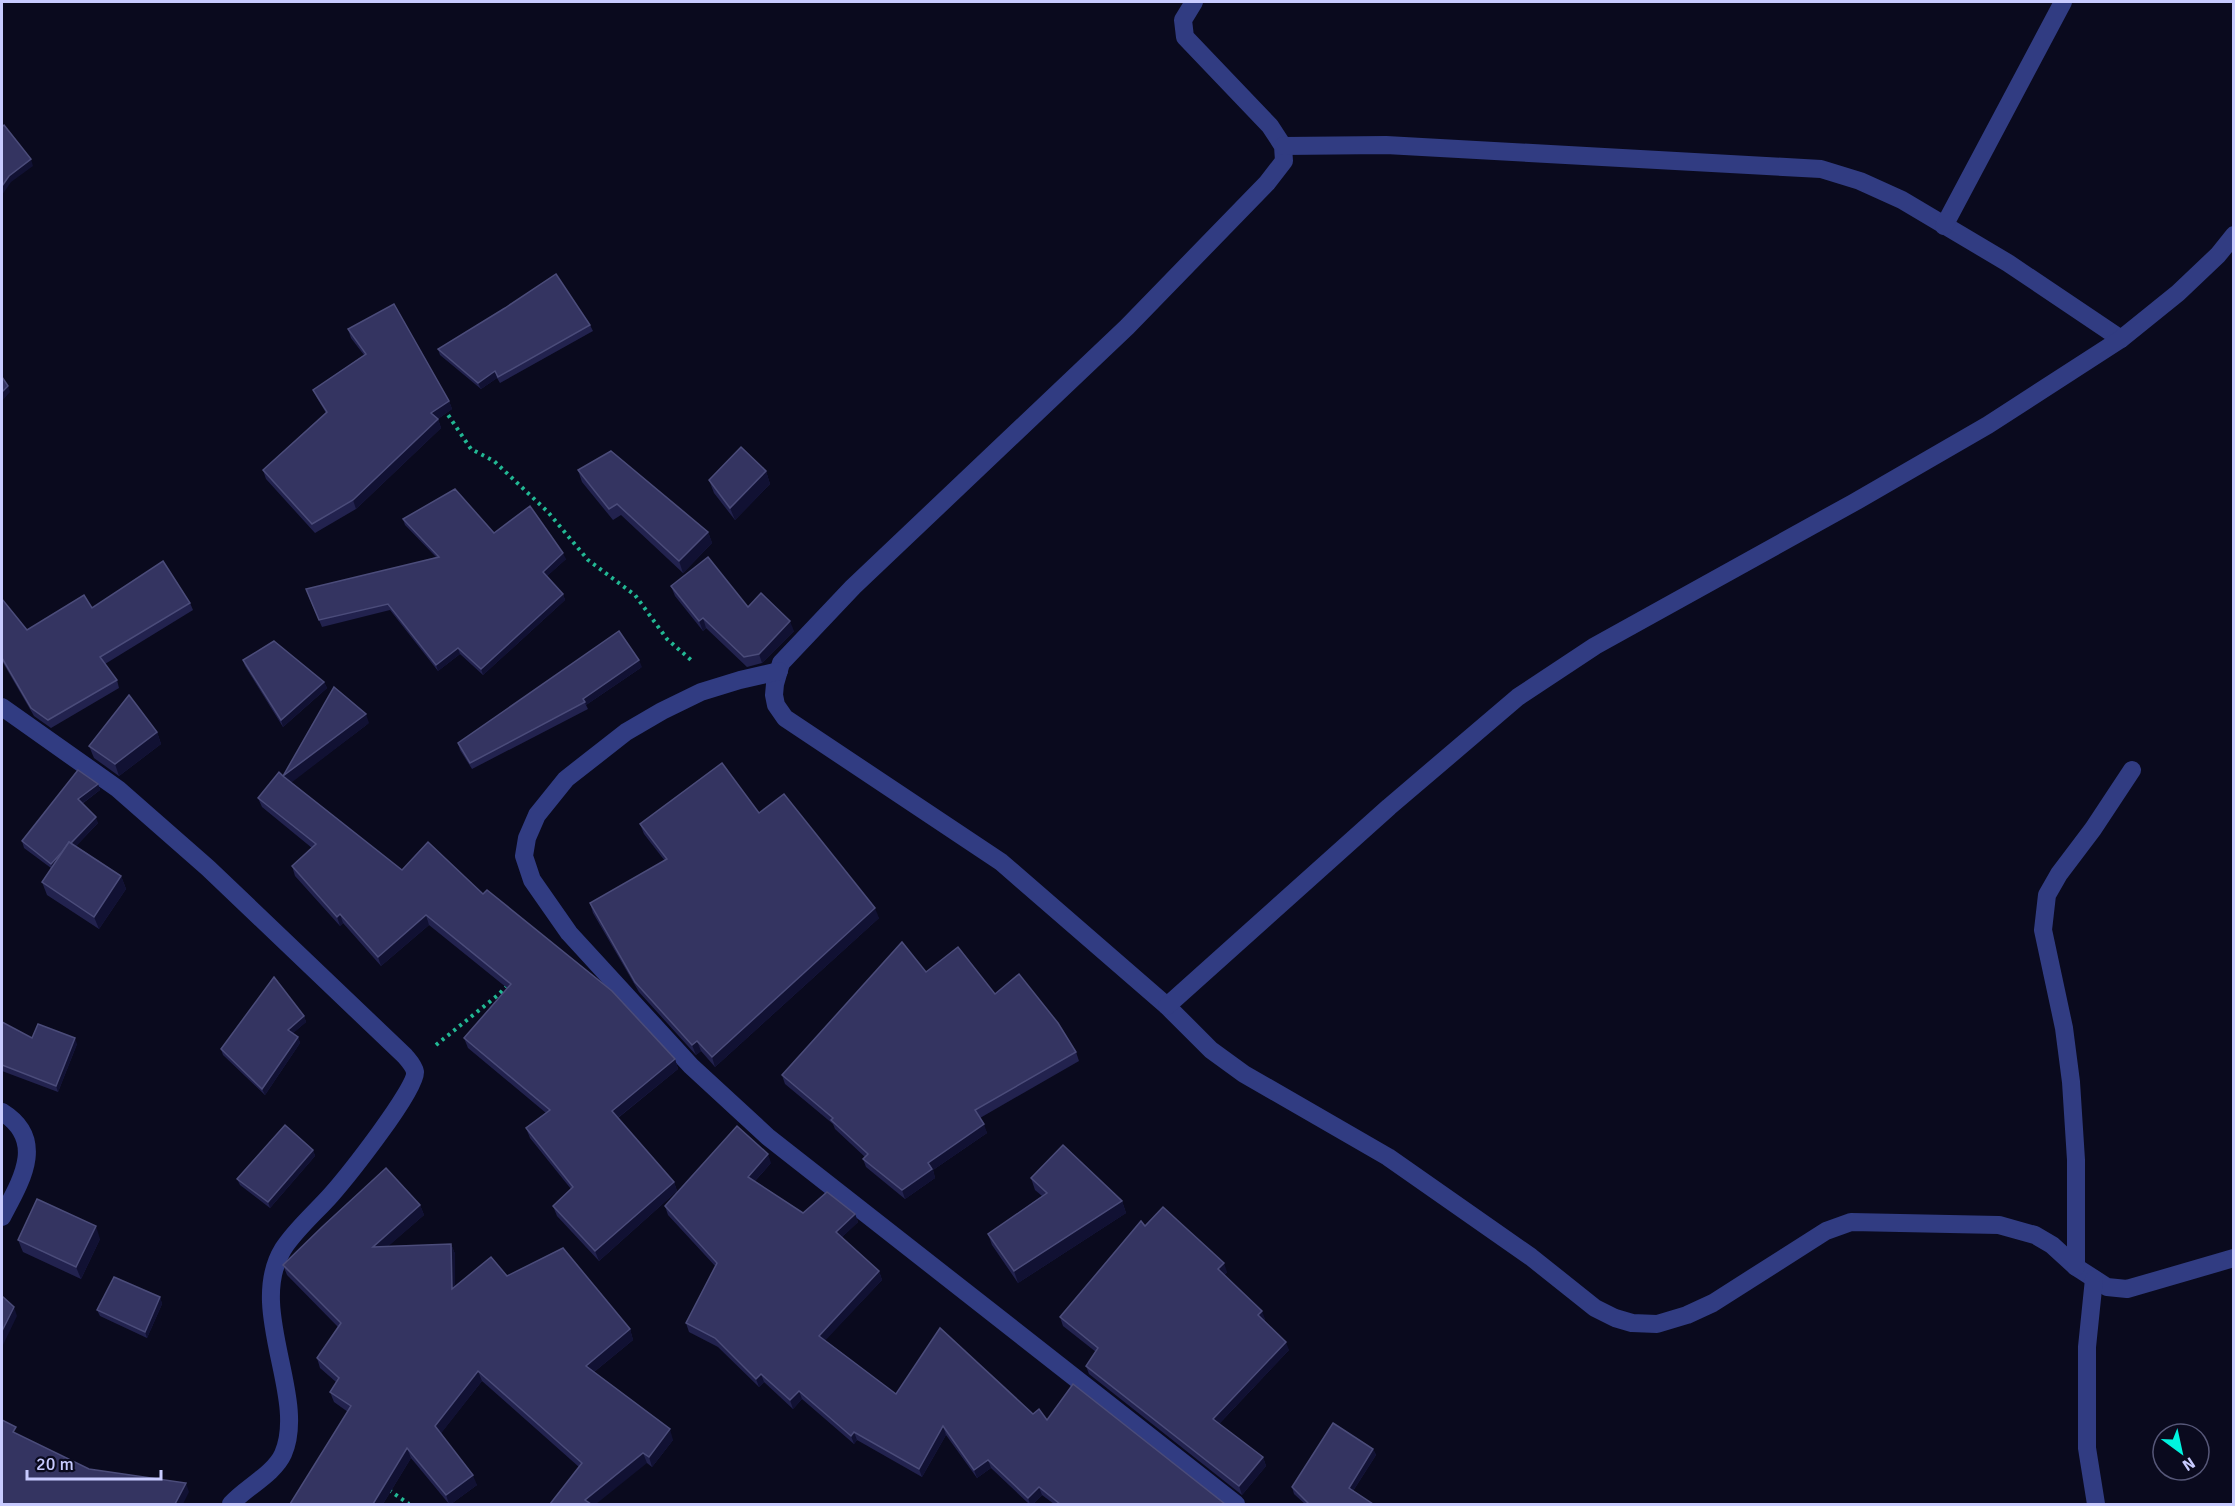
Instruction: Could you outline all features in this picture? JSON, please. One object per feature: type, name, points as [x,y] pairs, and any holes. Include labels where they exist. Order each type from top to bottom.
[{"type":"street","points":[[1194,2],[1183,20],[1185,37],[1270,126],[1283,146],[1284,162],[1267,183],[1127,327],[853,587],[781,663],[774,695],[776,705],[785,718],[1001,862],[1167,1006],[1211,1050],[1244,1074],[1389,1157],[1531,1257],[1595,1308],[1615,1318],[1632,1323],[1657,1323],[1687,1315],[1713,1303],[1826,1231],[1851,1222],[1999,1225],[2035,1235],[2052,1245],[2076,1267],[2107,1287],[2127,1289],[2234,1258]]},
{"type":"street","points":[[1944,226],[2063,2]]},
{"type":"street","points":[[1283,146],[1386,145],[1821,169],[1860,181],[1902,200],[2008,263],[2121,339]]},
{"type":"street","points":[[1167,1006],[1389,807],[1518,697],[1595,646],[1853,503],[1988,424],[2121,339],[2178,293],[2218,255],[2234,235]]},
{"type":"street","points":[[779,671],[701,692],[662,711],[626,732],[566,779],[537,815],[527,838],[524,856],[532,880],[569,933],[691,1066],[768,1137],[1236,1504]]},
{"type":"street","points":[[2,707],[118,789],[208,868],[411,1064],[415,1071],[403,1100],[331,1195],[301,1226],[282,1251],[272,1292],[274,1329],[286,1394],[289,1428],[282,1455],[266,1474],[231,1504]]},
{"type":"street","points":[[2076,1267],[2076,1160],[2071,1082],[2064,1028],[2043,930],[2048,895],[2059,874],[2093,829],[2132,770]]},
{"type":"street","points":[[2,1112],[22,1130],[28,1150],[17,1189],[2,1217]]},
{"type":"street","points":[[2094,1279],[2087,1347],[2087,1448],[2096,1504]]},
{"type":"path","points":[[442,406],[471,449],[494,461],[548,512],[588,560],[635,595],[667,639],[693,662],[701,692]]},
{"type":"path","points":[[411,1064],[498,995],[514,978]]},
{"type":"path","points":[[380,1483],[409,1504]]},
{"type":"building","points":[[4,125],[31,159],[9,176],[2,186],[2,127]]},
{"type":"building","points":[[556,274],[590,325],[498,377],[495,371],[478,383],[438,349],[505,308]]},
{"type":"building","points":[[394,304],[449,401],[431,413],[438,419],[353,500],[312,524],[263,470],[327,412],[313,390],[366,354],[348,329]]},
{"type":"building","points":[[2,377],[8,386],[2,392]]},
{"type":"building","points":[[741,447],[766,471],[730,508],[709,480]]},
{"type":"building","points":[[611,451],[708,532],[679,561],[617,504],[609,509],[578,470]]},
{"type":"building","points":[[455,489],[494,533],[530,506],[563,553],[543,572],[563,594],[481,669],[458,648],[436,665],[388,604],[319,620],[306,589],[439,557],[403,519]]},
{"type":"building","points":[[708,557],[748,607],[761,593],[790,621],[759,654],[744,657],[703,618],[699,621],[671,586]]},
{"type":"building","points":[[163,561],[190,603],[100,657],[117,680],[48,720],[31,708],[2,658],[2,599],[27,630],[84,595],[92,608]]},
{"type":"building","points":[[619,631],[639,660],[583,699],[585,702],[470,763],[458,743]]},
{"type":"building","points":[[274,641],[324,682],[281,720],[243,660]]},
{"type":"building","points":[[334,687],[366,714],[283,776]]},
{"type":"building","points":[[129,695],[157,732],[115,764],[89,746]]},
{"type":"building","points":[[722,763],[759,813],[784,794],[875,908],[712,1057],[697,1041],[692,1045],[635,982],[590,903],[667,859],[640,824]]},
{"type":"building","points":[[78,770],[98,784],[78,799],[96,817],[71,843],[69,842],[51,864],[22,841]]},
{"type":"building","points":[[279,772],[402,870],[428,842],[483,894],[487,890],[612,991],[675,1059],[612,1111],[674,1182],[595,1251],[553,1206],[573,1187],[526,1128],[550,1110],[464,1038],[511,984],[426,915],[378,957],[340,914],[337,917],[292,866],[316,844],[258,798]]},
{"type":"building","points":[[69,842],[121,876],[94,917],[42,882]]},
{"type":"building","points":[[902,942],[926,972],[958,947],[995,994],[1019,974],[1058,1023],[1076,1052],[975,1110],[984,1124],[928,1163],[932,1169],[902,1190],[863,1159],[868,1154],[831,1120],[833,1118],[782,1075]]},
{"type":"building","points":[[274,977],[304,1016],[288,1030],[298,1037],[262,1089],[221,1049]]},
{"type":"building","points":[[2,1022],[32,1038],[38,1024],[75,1038],[56,1086],[2,1065]]},
{"type":"building","points":[[285,1125],[313,1150],[268,1202],[237,1179]]},
{"type":"building","points":[[737,1126],[768,1154],[748,1177],[803,1213],[827,1192],[855,1214],[836,1232],[879,1271],[819,1336],[896,1394],[940,1328],[1033,1414],[1039,1409],[1047,1420],[1073,1384],[1225,1504],[1060,1504],[1039,1487],[1028,1498],[988,1460],[974,1470],[943,1426],[919,1469],[854,1432],[851,1436],[799,1391],[790,1400],[761,1374],[756,1379],[715,1338],[686,1323],[717,1263],[665,1206]]},
{"type":"building","points":[[1063,1145],[1122,1201],[1014,1271],[988,1234],[1047,1193],[1031,1178]]},
{"type":"building","points":[[386,1168],[420,1205],[373,1247],[451,1244],[452,1289],[491,1257],[507,1276],[563,1248],[630,1329],[586,1366],[670,1429],[649,1457],[643,1453],[585,1500],[591,1504],[550,1504],[582,1463],[478,1371],[435,1426],[473,1475],[446,1495],[407,1448],[373,1504],[290,1504],[351,1406],[330,1392],[339,1378],[317,1358],[341,1323],[283,1265]]},
{"type":"building","points":[[37,1199],[96,1226],[76,1267],[18,1240]]},
{"type":"building","points":[[1163,1207],[1224,1263],[1218,1269],[1262,1311],[1258,1315],[1286,1342],[1213,1419],[1263,1457],[1239,1486],[1086,1366],[1098,1348],[1060,1317],[1141,1221],[1145,1226]]},
{"type":"building","points":[[114,1277],[160,1297],[145,1332],[97,1310]]},
{"type":"building","points":[[2,1296],[14,1307],[2,1331]]},
{"type":"building","points":[[2,1420],[16,1427],[13,1432],[89,1469],[186,1483],[175,1504],[2,1504]]},
{"type":"building","points":[[1333,1423],[1373,1449],[1349,1488],[1373,1504],[1309,1504],[1292,1487]]}]
